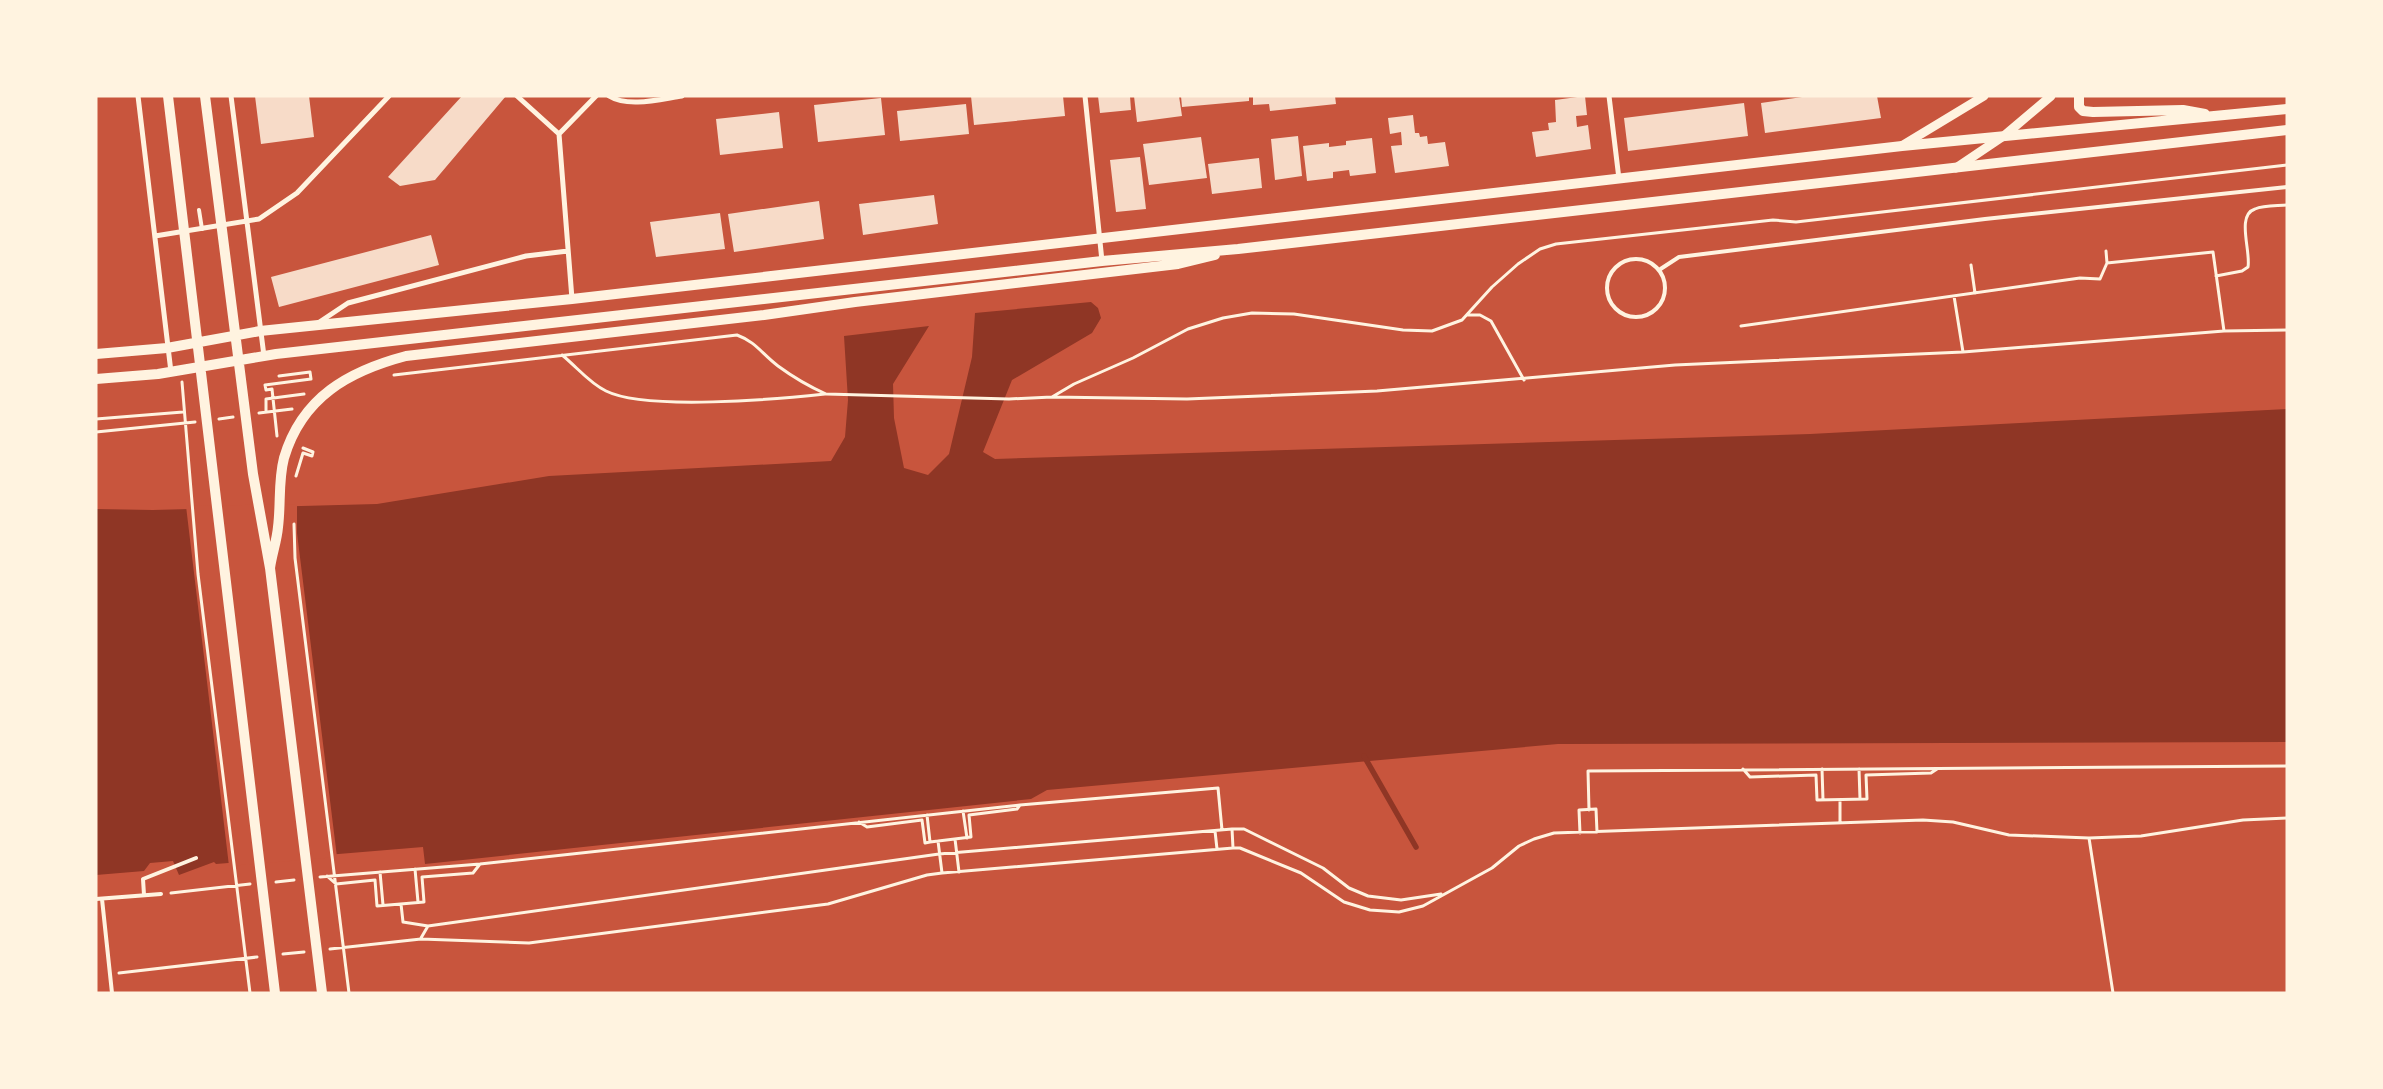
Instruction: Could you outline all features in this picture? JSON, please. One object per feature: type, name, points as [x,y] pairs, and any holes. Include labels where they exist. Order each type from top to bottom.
[{"type":"main road","points":[[168,96],[275,993]]},
{"type":"main road","points":[[205,96],[253,474],[270,568],[322,993]]},
{"type":"main road","points":[[2079,96],[2079,106],[2083,111],[2183,110],[2220,116]]},
{"type":"main road","points":[[96,354],[167,348],[260,331],[572,299],[1902,146],[2287,109]]},
{"type":"main road","points":[[96,379],[171,372],[264,356],[1102,260],[1238,249],[2287,130]]},
{"type":"main road","points":[[270,568],[278,526],[279,488],[283,466],[292,438],[310,409],[337,384],[359,371],[406,356],[764,315],[855,302],[1178,264],[1238,249]]},
{"type":"street","points":[[138,96],[171,372]]},
{"type":"street","points":[[231,96],[264,356]]},
{"type":"street","points":[[155,236],[259,219],[297,193],[389,96]]},
{"type":"street","points":[[517,96],[560,134],[572,299]]},
{"type":"street","points":[[560,134],[596,96]]},
{"type":"street","points":[[609,96],[617,101],[632,102],[682,96]]},
{"type":"street","points":[[1084,96],[1102,260]]},
{"type":"street","points":[[1609,96],[1619,179]]},
{"type":"street","points":[[1902,146],[1984,96]]},
{"type":"street","points":[[1956,168],[2005,135],[2051,96]]},
{"type":"street","points":[[316,325],[348,304],[526,256],[568,251]]},
{"type":"lane","points":[[1659,270],[1679,258],[1699,255],[1985,219],[2287,187]]},
{"type":"lane","points":[[199,210],[202,229]]},
{"type":"lane","points":[[1642,259],[1652,263],[1659,270],[1664,278],[1664,293],[1658,306],[1651,313],[1641,316],[1623,314],[1610,301],[1608,283],[1610,274],[1624,262],[1642,259]]},
{"type":"lane","points":[[144,895],[143,879],[196,858]]},
{"type":"lane","points":[[96,899],[162,894]]},
{"type":"lane","points":[[102,899],[112,993]]},
{"type":"path","points":[[1052,397],[1074,384],[1133,358],[1188,328],[1223,318],[1252,313],[1294,314],[1403,330],[1432,331],[1462,320],[1492,287],[1518,264],[1540,250],[1556,244],[1773,220],[1796,222],[2287,165]]},
{"type":"path","points":[[2216,276],[2242,271],[2248,267],[2250,260],[2245,222],[2248,213],[2255,208],[2287,205]]},
{"type":"path","points":[[1741,326],[2080,278],[2100,279],[2107,264],[2106,251]]},
{"type":"path","points":[[2107,264],[2213,252],[2224,331]]},
{"type":"path","points":[[1971,265],[1975,293]]},
{"type":"path","points":[[1954,296],[1963,352]]},
{"type":"path","points":[[1468,315],[1480,315],[1491,321],[1524,380]]},
{"type":"path","points":[[826,394],[807,386],[776,364],[751,340],[737,335],[562,355],[581,370],[592,384],[608,392],[640,399],[681,401],[847,394],[1009,399],[1052,397],[1187,399],[1377,391],[1524,380],[1675,365],[1963,352],[2224,331],[2287,330]]},
{"type":"path","points":[[278,438],[272,389],[266,390],[265,385],[310,379],[310,372],[279,376]]},
{"type":"path","points":[[182,374],[183,412],[198,574],[250,993]]},
{"type":"path","points":[[266,412],[266,399],[312,393]]},
{"type":"path","points":[[96,419],[183,412]]},
{"type":"path","points":[[294,445],[313,452],[312,456],[303,453],[295,480]]},
{"type":"path","points":[[294,523],[295,558],[349,993]]},
{"type":"path","points":[[1589,810],[1588,771],[2287,766]]},
{"type":"path","points":[[1743,770],[1750,777],[1816,775],[1817,800],[1840,800],[1867,799],[1866,775],[1931,773],[1938,768]]},
{"type":"path","points":[[1822,769],[1823,800]]},
{"type":"path","points":[[1859,769],[1860,799]]},
{"type":"path","points":[[317,877],[480,864],[963,810],[1218,788],[1222,830]]},
{"type":"path","points":[[1840,800],[1840,823]]},
{"type":"path","points":[[859,822],[866,827],[922,820],[925,843],[972,837],[969,815],[1017,809],[1020,805]]},
{"type":"path","points":[[1580,832],[1579,810],[1596,809],[1597,832]]},
{"type":"path","points":[[963,810],[967,838]]},
{"type":"path","points":[[927,814],[930,842]]},
{"type":"path","points":[[428,926],[421,938],[529,943],[828,904],[928,875],[942,873],[1233,848],[1240,848],[1301,873],[1344,902],[1370,910],[1399,912],[1423,906],[1492,868],[1519,846],[1554,833],[1923,820],[1954,822],[2009,835],[2090,838],[2141,836],[2243,820],[2287,818]]},
{"type":"path","points":[[1232,829],[1233,848]]},
{"type":"path","points":[[401,904],[403,922],[428,926],[939,854],[1232,829],[1244,829],[1323,868],[1349,888],[1368,896],[1401,900],[1442,894]]},
{"type":"path","points":[[1216,831],[1217,849]]},
{"type":"path","points":[[2090,838],[2113,993]]},
{"type":"path","points":[[955,839],[959,872]]},
{"type":"path","points":[[938,841],[942,873]]},
{"type":"path","points":[[327,876],[336,884],[375,880],[377,906],[424,902],[422,877],[473,873],[480,864]]},
{"type":"path","points":[[415,869],[418,902]]},
{"type":"path","points":[[380,872],[384,905]]},
{"type":"path","points":[[269,882],[298,879]]},
{"type":"path","points":[[162,894],[259,883]]},
{"type":"shaded area","points":[[1091,302],[1098,308],[1101,318],[1092,333],[1012,380],[983,452],[995,459],[1810,434],[2287,409],[2287,742],[1558,744],[1047,790],[1031,799],[425,864],[423,847],[216,864],[214,862],[179,875],[173,861],[150,863],[144,871],[96,875],[96,509],[153,510],[377,504],[549,476],[831,461],[845,437],[848,400],[844,336],[929,326],[893,384],[894,418],[904,468],[928,475],[949,454],[972,357],[975,313]]},
{"type":"pier","points":[[297,504],[297,533],[337,857],[229,866],[186,506]]},
{"type":"building","points":[[255,96],[309,96],[314,137],[261,144]]},
{"type":"building","points":[[462,96],[506,96],[435,180],[400,186],[388,177]]},
{"type":"building","points":[[971,96],[1063,96],[1065,116],[974,125]]},
{"type":"building","points":[[1098,96],[1130,96],[1131,110],[1100,113]]},
{"type":"building","points":[[1134,96],[1179,96],[1182,116],[1137,122]]},
{"type":"building","points":[[1181,96],[1249,96],[1249,101],[1182,107]]},
{"type":"building","points":[[1253,96],[1335,96],[1336,104],[1270,111],[1269,104],[1253,105]]},
{"type":"building","points":[[1585,96],[1587,115],[1576,116],[1577,127],[1588,125],[1591,149],[1536,157],[1532,132],[1549,130],[1548,123],[1556,122],[1555,100]]},
{"type":"building","points":[[1809,96],[1877,96],[1881,118],[1765,133],[1761,103]]},
{"type":"building","points":[[881,98],[885,135],[818,142],[814,105]]},
{"type":"building","points":[[1744,103],[1748,136],[1628,151],[1624,118]]},
{"type":"building","points":[[966,104],[969,134],[900,141],[897,111]]},
{"type":"building","points":[[779,112],[783,148],[720,155],[716,119]]},
{"type":"building","points":[[1413,115],[1415,133],[1419,133],[1420,137],[1427,136],[1428,144],[1445,142],[1449,166],[1395,173],[1391,146],[1402,145],[1401,132],[1390,134],[1388,118]]},
{"type":"building","points":[[1298,136],[1302,176],[1275,180],[1271,139]]},
{"type":"building","points":[[1201,137],[1207,178],[1149,185],[1143,144]]},
{"type":"building","points":[[1372,138],[1376,173],[1350,176],[1349,170],[1333,172],[1333,178],[1307,181],[1303,146],[1329,143],[1329,147],[1346,145],[1346,141]]},
{"type":"building","points":[[1140,157],[1146,209],[1116,212],[1110,160]]},
{"type":"building","points":[[1259,158],[1262,188],[1212,194],[1208,164]]},
{"type":"building","points":[[934,195],[938,224],[863,235],[859,204]]},
{"type":"building","points":[[819,201],[824,239],[734,252],[728,214]]},
{"type":"building","points":[[720,213],[725,249],[656,257],[650,222]]},
{"type":"building","points":[[431,235],[439,265],[279,307],[271,277]]},
{"type":"waterway","points":[[1364,756],[1416,847]]}]
